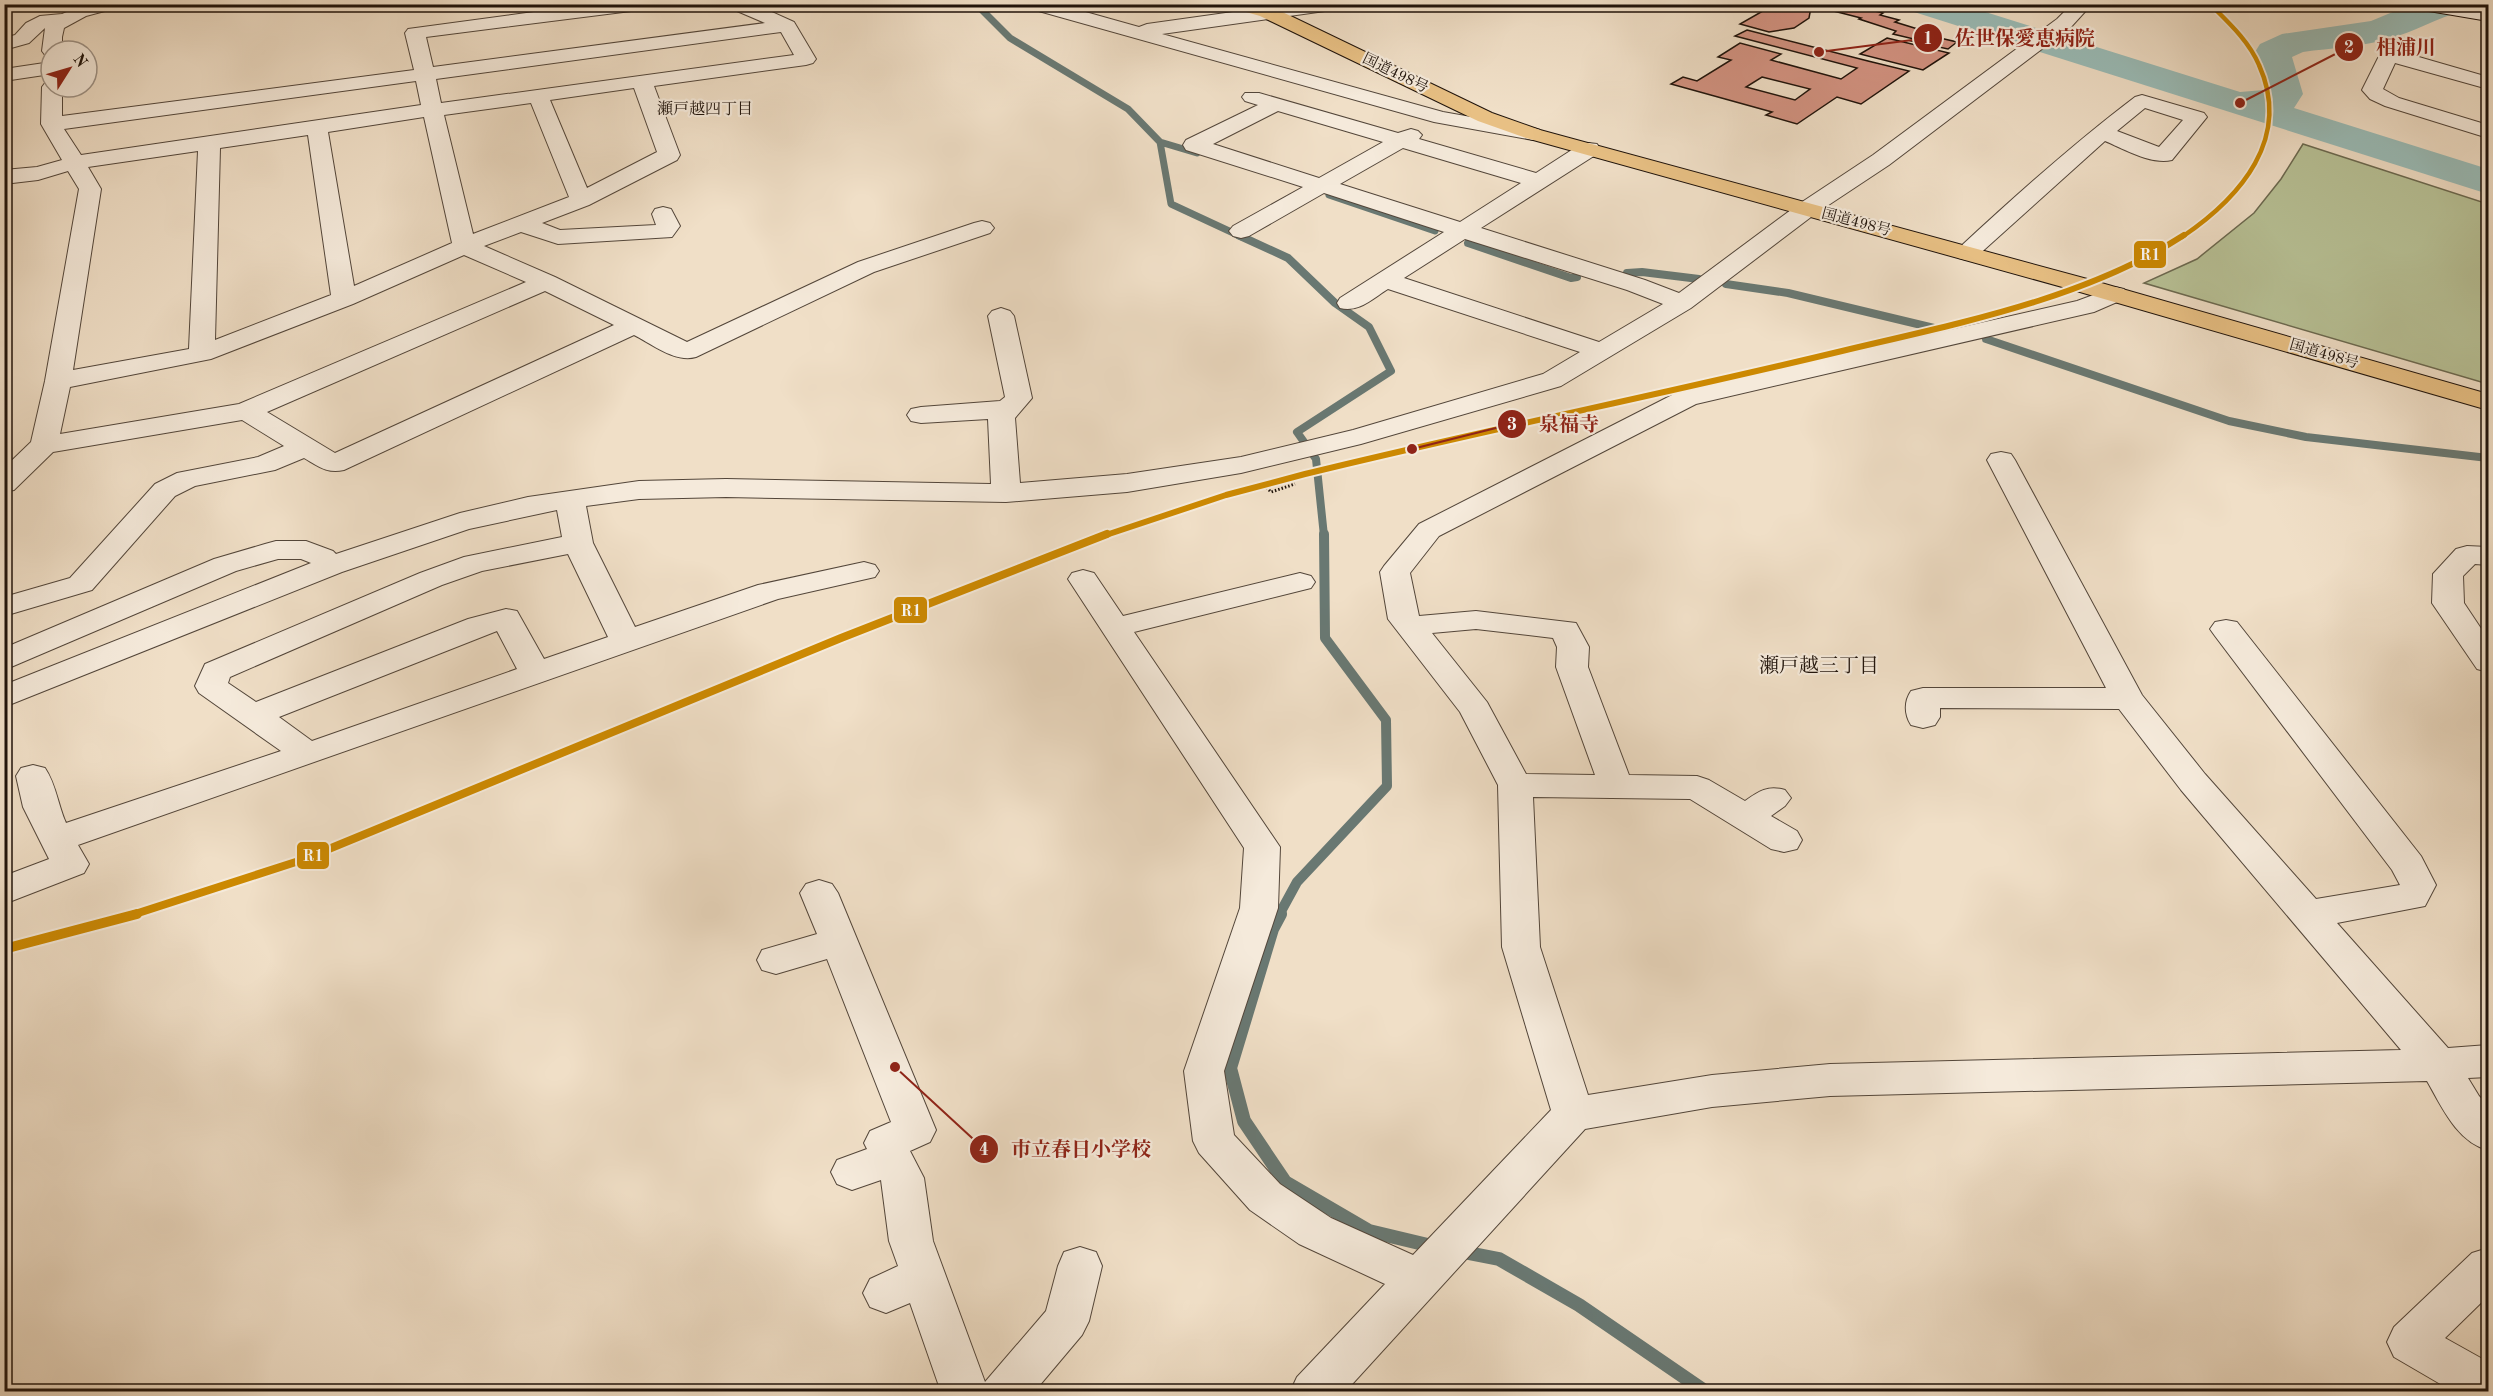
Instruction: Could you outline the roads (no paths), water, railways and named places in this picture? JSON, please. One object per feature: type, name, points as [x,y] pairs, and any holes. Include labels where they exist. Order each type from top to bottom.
[{"type":"highway","name":"国道498号","points":[[1239,4],[1267,12],[1485,117],[1533,134],[2115,294],[2488,402]]},
{"type":"street","points":[[52,39],[56,25],[79,12],[109,4]]},
{"type":"street","points":[[464,246],[415,33],[639,4]]},
{"type":"street","points":[[4,177],[74,163],[432,110],[806,59],[787,26],[737,4]]},
{"type":"street","points":[[1035,4],[1441,118],[1533,134]]},
{"type":"street","points":[[1133,32],[1332,4]]},
{"type":"street","points":[[4,697],[331,566],[460,522],[528,506],[639,490],[726,488],[1006,494],[1127,483],[1241,465],[1291,453],[1552,380],[1682,303],[1807,209],[1881,160],[2064,23],[2084,4]]},
{"type":"street","points":[[2423,4],[2465,8],[2488,16]]},
{"type":"street","points":[[4,44],[22,39],[33,27],[47,20],[68,19]]},
{"type":"street","points":[[51,124],[787,26]]},
{"type":"street","points":[[2405,59],[2432,48]]},
{"type":"street","points":[[2485,125],[2377,95],[2372,90],[2388,58],[2405,59],[2488,83]]},
{"type":"street","points":[[4,75],[39,70]]},
{"type":"street","points":[[58,381],[201,354],[344,299],[464,246],[581,200],[669,155],[642,82]]},
{"type":"street","points":[[539,97],[581,200]]},
{"type":"street","points":[[1251,97],[1538,182]]},
{"type":"street","points":[[4,484],[44,445],[58,381],[90,189],[51,124],[52,99]]},
{"type":"street","points":[[1274,105],[1194,145],[1635,285],[1682,303]]},
{"type":"street","points":[[1241,231],[1441,118]]},
{"type":"street","points":[[317,127],[344,299]]},
{"type":"street","points":[[1967,253],[2060,166],[2101,132]]},
{"type":"street","points":[[201,354],[209,143]]},
{"type":"street","points":[[1349,303],[1588,149]]},
{"type":"street","points":[[521,224],[558,237],[664,232],[668,226],[663,214]]},
{"type":"street","points":[[464,246],[546,282],[687,352],[866,267],[982,228]]},
{"type":"street","points":[[1385,280],[1602,351]]},
{"type":"street","points":[[44,445],[246,411],[546,282]]},
{"type":"street","points":[[1573,1114],[1521,947],[1515,785],[1475,709],[1404,620],[1395,572],[1429,530],[1687,398],[2085,307],[2115,294]]},
{"type":"street","points":[[1001,316],[1018,398],[1001,416],[1006,494]]},
{"type":"street","points":[[246,411],[334,464],[633,326]]},
{"type":"street","points":[[921,415],[1008,409]]},
{"type":"street","points":[[4,608],[81,584],[165,490],[187,479],[266,464],[305,447]]},
{"type":"street","points":[[2001,460],[2128,699],[2193,782],[2438,1065],[2464,1108],[2488,1133]]},
{"type":"street","points":[[570,501],[578,543],[626,641]]},
{"type":"street","points":[[308,753],[211,686],[216,671],[464,567],[578,543]]},
{"type":"street","points":[[4,660],[225,565],[276,550],[306,550],[322,557],[331,566]]},
{"type":"street","points":[[2488,556],[2467,555],[2448,574],[2448,603],[2488,662]]},
{"type":"street","points":[[56,840],[769,592],[864,571]]},
{"type":"street","points":[[1083,579],[1262,847],[1259,908],[1204,1071],[1214,1141],[1265,1197],[1315,1231],[1433,1263]]},
{"type":"street","points":[[1115,627],[1300,582]]},
{"type":"street","points":[[254,715],[479,626],[506,618],[535,674]]},
{"type":"street","points":[[1410,626],[1476,620],[1565,630],[1574,647],[1572,667],[1616,786]]},
{"type":"street","points":[[2226,629],[2408,865],[2418,885],[2412,897],[2307,914]]},
{"type":"street","points":[[1922,697],[2128,699]]},
{"type":"street","points":[[4,891],[71,864],[56,840],[41,807],[33,776]]},
{"type":"street","points":[[1515,785],[1698,788],[1760,808],[1784,840]]},
{"type":"street","points":[[819,893],[915,1130],[885,1143],[902,1178],[911,1241],[905,1284],[965,1392]]},
{"type":"street","points":[[776,960],[840,942]]},
{"type":"street","points":[[1314,1392],[1573,1114],[1712,1091],[1830,1080],[2438,1065],[2488,1061]]},
{"type":"street","points":[[852,1172],[892,1158]]},
{"type":"street","points":[[1004,1392],[1066,1321],[1080,1266]]},
{"type":"street","points":[[2488,1267],[2410,1342],[2488,1386]]},
{"type":"waterway","points":[[976,4],[1010,38],[1128,109],[1160,142]]},
{"type":"waterway","points":[[1923,4],[2488,182]]},
{"type":"waterway","points":[[2240,103],[2282,100],[2284,94],[2273,52],[2295,42],[2377,31],[2414,18],[2428,10],[2451,4]]},
{"type":"waterway","points":[[1160,142],[1197,153]]},
{"type":"waterway","points":[[1160,142],[1171,204],[1242,237]]},
{"type":"waterway","points":[[1329,195],[1435,231]]},
{"type":"waterway","points":[[1238,235],[1288,258],[1335,303],[1369,327],[1391,371],[1297,432],[1316,459],[1324,536]]},
{"type":"waterway","points":[[1468,243],[1571,278],[1577,277]]},
{"type":"waterway","points":[[1627,273],[1642,272],[1699,279]]},
{"type":"waterway","points":[[1726,284],[1788,293],[1934,328]]},
{"type":"waterway","points":[[1986,339],[2229,421],[2306,437],[2488,458]]},
{"type":"waterway","points":[[1279,915],[1297,882],[1387,786],[1386,720],[1325,638],[1324,534]]},
{"type":"waterway","points":[[1280,914],[1272,929],[1230,1068],[1244,1121],[1285,1182],[1369,1231],[1436,1247]]},
{"type":"waterway","points":[[1458,1251],[1499,1259],[1579,1305],[1706,1392]]},
{"type":"place","name":"佐世保愛恵病院","points":[[1819,52]]},
{"type":"place","name":"相浦川","points":[[2240,103]]},
{"type":"place","name":"泉福寺","points":[[1412,449]]},
{"type":"place","name":"市立春日小学校","points":[[895,1067]]},
{"type":"district","name":"瀬戸越四丁目","points":[[705,110]]},
{"type":"district","name":"瀬戸越三丁目","points":[[1819,667]]}]
